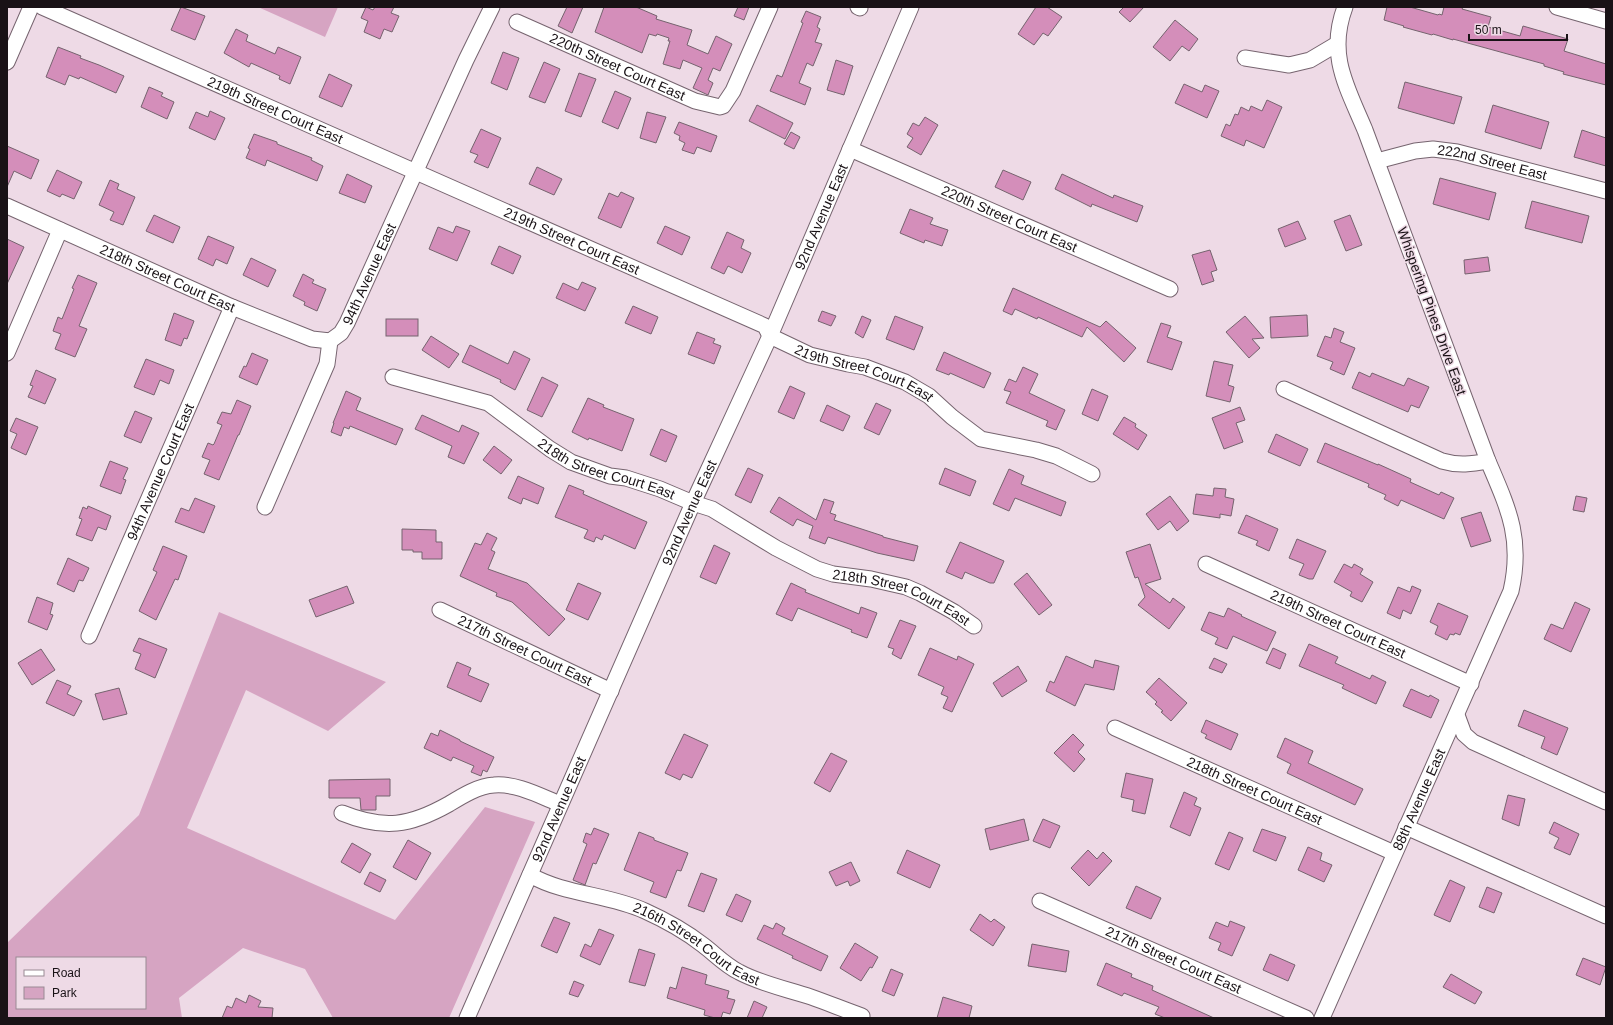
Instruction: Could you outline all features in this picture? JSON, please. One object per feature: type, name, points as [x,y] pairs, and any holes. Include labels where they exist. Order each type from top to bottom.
[{"type":"street","points":[[7,62],[31,7]]},
{"type":"street","name":"219th Street Court East","points":[[42,7],[765,326],[770,336],[810,355],[865,367],[896,377],[929,396],[952,417],[981,439],[1036,450],[1056,456],[1092,474]]},
{"type":"street","name":"94th Avenue East","points":[[330,341],[341,333],[347,323],[466,60],[492,7]]},
{"type":"street","name":"220th Street Court East","points":[[517,22],[695,101],[720,107],[723,106],[734,91],[770,7]]},
{"type":"street","name":"92nd Avenue East","points":[[467,1018],[693,503],[770,336],[911,7]]},
{"type":"street","name":"Whispering Pines Drive East","points":[[1345,7],[1339,27],[1337,44],[1344,80],[1377,161],[1488,461],[1504,499],[1516,543],[1514,580]]},
{"type":"street","points":[[1557,7],[1606,21]]},
{"type":"street","points":[[1245,58],[1289,65],[1310,60],[1337,44]]},
{"type":"street","name":"220th Street Court East","points":[[850,149],[1170,289]]},
{"type":"street","name":"222nd Street East","points":[[1377,161],[1415,151],[1433,149],[1457,152],[1606,191]]},
{"type":"street","name":"218th Street Court East","points":[[7,206],[232,307],[312,339],[330,341]]},
{"type":"street","points":[[7,352],[60,230]]},
{"type":"street","name":"94th Avenue Court East","points":[[89,636],[232,307]]},
{"type":"street","points":[[265,507],[327,364],[330,341]]},
{"type":"street","name":"218th Street Court East","points":[[393,377],[488,403],[550,449],[571,462],[599,472],[626,478],[660,489],[693,503],[712,509],[776,548],[817,569],[833,574],[871,579],[906,587],[954,612],[974,626]]},
{"type":"street","points":[[1284,389],[1448,463],[1454,465],[1468,465],[1488,461]]},
{"type":"street","name":"219th Street Court East","points":[[1206,564],[1471,684]]},
{"type":"street","name":"88th Avenue East","points":[[1322,1018],[1394,853],[1471,684],[1511,591],[1514,580]]},
{"type":"street","name":"217th Street Court East","points":[[440,610],[611,691]]},
{"type":"street","points":[[1457,715],[1464,734],[1473,742],[1606,802]]},
{"type":"street","name":"218th Street Court East","points":[[1115,728],[1394,853]]},
{"type":"street","points":[[342,813],[369,822],[397,824],[437,810],[474,790],[493,785],[511,786],[560,804]]},
{"type":"street","points":[[1406,827],[1589,910],[1606,916]]},
{"type":"street","name":"216th Street Court East","points":[[530,875],[543,882],[582,893],[614,899],[644,910],[682,931],[703,945],[723,962],[739,972],[774,986],[862,1016]]},
{"type":"street","name":"217th Street Court East","points":[[1040,901],[1306,1018]]},
{"type":"green space","points":[[258,7],[338,7],[325,37]]},
{"type":"green space","points":[[219,612],[386,682],[328,731],[246,690],[187,828],[395,920],[485,807],[535,822],[449,1018],[333,1018],[305,969],[243,948],[179,998],[182,1018],[7,1018],[7,943],[139,815]]},
{"type":"building","points":[[181,7],[205,16],[195,40],[171,30]]},
{"type":"building","points":[[366,7],[373,10],[375,7],[394,7],[391,13],[399,16],[392,32],[384,29],[380,39],[364,32],[368,21],[361,18]]},
{"type":"building","points":[[567,7],[583,7],[572,33],[558,26]]},
{"type":"building","points":[[604,7],[636,7],[657,16],[656,19],[692,30],[687,45],[708,54],[716,36],[732,44],[720,71],[713,68],[708,80],[713,83],[708,95],[693,88],[702,68],[683,60],[680,69],[663,64],[670,41],[668,41],[669,38],[657,34],[656,36],[649,34],[642,53],[595,32]]},
{"type":"building","points":[[738,7],[749,7],[744,20],[734,16]]},
{"type":"building","points":[[1036,7],[1047,7],[1062,17],[1048,36],[1043,33],[1034,45],[1018,34]]},
{"type":"building","points":[[1124,7],[1144,7],[1130,22],[1119,12]]},
{"type":"building","points":[[1387,7],[1410,7],[1442,15],[1444,7],[1463,7],[1462,9],[1491,17],[1488,27],[1520,36],[1523,26],[1568,39],[1564,51],[1606,64],[1606,85],[1563,74],[1564,72],[1544,66],[1544,64],[1403,27],[1404,26],[1384,20]]},
{"type":"building","points":[[806,11],[821,17],[817,27],[820,29],[815,42],[822,44],[813,66],[807,63],[799,83],[811,88],[805,105],[770,91],[777,75],[782,77],[803,23],[801,22]]},
{"type":"building","points":[[1175,20],[1198,39],[1189,51],[1182,46],[1170,61],[1153,47]]},
{"type":"building","points":[[236,29],[248,35],[246,41],[275,54],[278,47],[301,57],[290,84],[279,79],[280,76],[251,63],[249,67],[224,53]]},
{"type":"building","points":[[58,47],[81,56],[80,58],[124,76],[116,93],[80,77],[79,79],[69,75],[65,85],[46,77]]},
{"type":"building","points":[[503,52],[519,58],[507,90],[491,83]]},
{"type":"building","points":[[836,60],[853,66],[844,95],[827,90]]},
{"type":"building","points":[[544,62],[560,69],[545,103],[529,97]]},
{"type":"building","points":[[579,73],[596,79],[581,117],[565,111]]},
{"type":"building","points":[[329,74],[352,85],[342,107],[319,97]]},
{"type":"building","points":[[1405,82],[1462,97],[1454,124],[1398,108]]},
{"type":"building","points":[[1184,84],[1202,92],[1205,85],[1219,91],[1207,118],[1175,103]]},
{"type":"building","points":[[149,87],[163,93],[161,96],[174,102],[167,119],[141,107]]},
{"type":"building","points":[[615,91],[631,98],[618,129],[602,122]]},
{"type":"building","points":[[1267,100],[1282,107],[1264,148],[1246,140],[1244,146],[1221,136],[1226,124],[1230,126],[1235,114],[1238,115],[1241,107],[1249,111],[1251,106],[1262,111]]},
{"type":"building","points":[[757,105],[793,123],[785,139],[749,121]]},
{"type":"building","points":[[1493,105],[1549,122],[1541,149],[1485,132]]},
{"type":"building","points":[[210,111],[225,118],[215,140],[189,128],[196,112],[208,117]]},
{"type":"building","points":[[647,112],[666,117],[656,143],[640,138]]},
{"type":"building","points":[[925,117],[938,125],[921,155],[907,147],[913,138],[907,134],[913,123],[919,126]]},
{"type":"building","points":[[679,122],[717,136],[711,152],[697,147],[694,154],[682,150],[685,143],[679,140],[680,136],[674,133]]},
{"type":"building","points":[[481,129],[501,138],[488,168],[474,162],[478,155],[470,152]]},
{"type":"building","points":[[1582,130],[1606,138],[1606,166],[1574,157]]},
{"type":"building","points":[[791,132],[800,137],[794,149],[784,144]]},
{"type":"building","points":[[254,134],[277,142],[277,144],[312,158],[311,160],[323,166],[317,181],[267,160],[265,166],[246,158],[250,149],[248,148]]},
{"type":"building","points":[[7,146],[39,160],[31,179],[14,171],[7,187]]},
{"type":"building","points":[[537,167],[562,179],[554,195],[529,184]]},
{"type":"building","points":[[57,170],[82,182],[74,199],[62,194],[60,197],[47,191]]},
{"type":"building","points":[[1003,170],[1031,182],[1023,200],[995,187]]},
{"type":"building","points":[[347,174],[372,186],[365,203],[339,193]]},
{"type":"building","points":[[1062,174],[1113,198],[1114,195],[1143,206],[1137,222],[1092,204],[1091,207],[1055,189]]},
{"type":"building","points":[[1440,178],[1496,193],[1489,220],[1433,204]]},
{"type":"building","points":[[110,180],[119,184],[117,189],[135,197],[123,225],[110,220],[114,212],[99,205]]},
{"type":"building","points":[[621,192],[634,198],[621,228],[598,218],[609,193],[618,197]]},
{"type":"building","points":[[1532,201],[1589,216],[1582,243],[1525,228]]},
{"type":"building","points":[[910,209],[933,218],[930,224],[948,230],[942,246],[925,240],[924,243],[900,233]]},
{"type":"building","points":[[154,215],[180,227],[173,243],[146,231]]},
{"type":"building","points":[[1350,215],[1362,245],[1346,251],[1334,221]]},
{"type":"building","points":[[1298,221],[1306,239],[1285,247],[1278,229]]},
{"type":"building","points":[[456,226],[470,231],[457,261],[429,249],[438,227],[453,233]]},
{"type":"building","points":[[665,226],[690,237],[682,255],[657,243]]},
{"type":"building","points":[[727,232],[744,240],[741,248],[751,253],[742,273],[728,266],[724,274],[711,268]]},
{"type":"building","points":[[208,236],[234,247],[227,264],[216,259],[213,266],[198,259]]},
{"type":"building","points":[[7,239],[24,247],[7,284]]},
{"type":"building","points":[[499,246],[521,256],[513,274],[491,264]]},
{"type":"building","points":[[1210,250],[1217,270],[1211,272],[1214,281],[1202,285],[1192,255]]},
{"type":"building","points":[[1488,257],[1490,271],[1465,274],[1464,260]]},
{"type":"building","points":[[251,258],[276,270],[268,287],[243,275]]},
{"type":"building","points":[[303,274],[314,280],[312,283],[326,289],[317,311],[304,305],[305,302],[293,296]]},
{"type":"building","points":[[78,275],[97,283],[79,326],[87,329],[75,357],[55,349],[61,334],[53,331],[58,317],[62,319]]},
{"type":"building","points":[[582,282],[596,288],[585,311],[556,298],[563,283],[578,290]]},
{"type":"building","points":[[1013,288],[1100,327],[1106,321],[1136,348],[1124,362],[1087,327],[1082,337],[1038,317],[1037,319],[1015,309],[1012,315],[1003,311]]},
{"type":"building","points":[[633,306],[658,317],[651,334],[625,323]]},
{"type":"building","points":[[822,311],[836,316],[831,326],[818,321]]},
{"type":"building","points":[[174,313],[194,321],[187,339],[184,338],[181,346],[165,340]]},
{"type":"building","points":[[1307,315],[1308,336],[1271,338],[1270,317]]},
{"type":"building","points":[[862,316],[871,320],[863,338],[855,333]]},
{"type":"building","points":[[895,316],[923,327],[914,350],[886,339]]},
{"type":"building","points":[[1245,316],[1264,338],[1252,339],[1260,348],[1249,358],[1226,332]]},
{"type":"building","points":[[386,319],[418,319],[418,336],[386,336]]},
{"type":"building","points":[[1161,323],[1171,326],[1167,337],[1182,342],[1172,370],[1147,362]]},
{"type":"building","points":[[1334,328],[1344,332],[1340,342],[1355,348],[1344,375],[1330,369],[1333,362],[1317,356],[1325,336],[1331,338]]},
{"type":"building","points":[[697,332],[715,339],[713,343],[721,346],[714,364],[688,354]]},
{"type":"building","points":[[431,336],[459,354],[449,368],[422,350]]},
{"type":"building","points":[[470,345],[508,364],[514,351],[530,359],[515,390],[500,382],[501,380],[462,362]]},
{"type":"building","points":[[944,352],[991,373],[984,388],[950,373],[949,375],[936,370]]},
{"type":"building","points":[[252,353],[268,360],[257,385],[239,377],[244,366],[246,367]]},
{"type":"building","points":[[146,359],[174,370],[169,384],[160,380],[154,395],[134,387]]},
{"type":"building","points":[[1214,361],[1233,365],[1228,385],[1234,387],[1230,402],[1206,396]]},
{"type":"building","points":[[1023,367],[1038,374],[1029,393],[1065,410],[1056,430],[1046,426],[1048,421],[1006,403],[1011,392],[1004,390],[1009,379],[1016,382]]},
{"type":"building","points":[[36,370],[56,379],[45,404],[28,397],[33,386],[30,385]]},
{"type":"building","points":[[1359,372],[1370,377],[1372,373],[1404,386],[1408,378],[1429,387],[1419,408],[1411,405],[1408,412],[1352,388]]},
{"type":"building","points":[[542,377],[558,385],[542,417],[527,410]]},
{"type":"building","points":[[790,386],[805,393],[794,419],[778,412]]},
{"type":"building","points":[[1092,389],[1108,396],[1098,421],[1082,414]]},
{"type":"building","points":[[346,391],[361,398],[356,410],[403,429],[396,445],[350,426],[349,429],[344,427],[341,436],[331,432],[333,423]]},
{"type":"building","points":[[588,398],[604,405],[603,407],[634,419],[622,451],[589,438],[588,440],[572,432]]},
{"type":"building","points":[[237,400],[251,406],[219,480],[204,474],[210,460],[202,457],[208,443],[214,444],[222,425],[217,423],[222,412],[231,414]]},
{"type":"building","points":[[876,403],[891,410],[879,435],[864,428]]},
{"type":"building","points":[[827,405],[850,416],[843,431],[820,421]]},
{"type":"building","points":[[1240,407],[1245,420],[1236,423],[1243,442],[1224,449],[1212,418]]},
{"type":"building","points":[[135,411],[152,418],[141,443],[124,436]]},
{"type":"building","points":[[422,415],[459,432],[462,425],[479,433],[464,464],[448,457],[452,446],[415,429]]},
{"type":"building","points":[[1124,417],[1136,424],[1135,427],[1147,435],[1138,450],[1113,434]]},
{"type":"building","points":[[16,418],[38,427],[26,455],[11,448],[17,434],[10,431]]},
{"type":"building","points":[[661,429],[677,436],[666,462],[650,455]]},
{"type":"building","points":[[1276,434],[1308,449],[1300,466],[1268,452]]},
{"type":"building","points":[[1325,443],[1411,479],[1410,482],[1439,495],[1441,492],[1454,498],[1444,519],[1401,500],[1398,506],[1384,499],[1386,495],[1368,487],[1369,484],[1317,462]]},
{"type":"building","points":[[494,446],[512,460],[501,474],[483,460]]},
{"type":"building","points":[[110,461],[128,468],[123,479],[126,480],[121,494],[100,486]]},
{"type":"building","points":[[748,468],[763,475],[751,503],[735,495]]},
{"type":"building","points":[[945,468],[976,481],[970,496],[939,484]]},
{"type":"building","points":[[1009,469],[1024,476],[1021,484],[1066,502],[1061,516],[1015,498],[1009,511],[993,504]]},
{"type":"building","points":[[518,476],[544,488],[538,504],[523,498],[521,504],[508,498]]},
{"type":"building","points":[[569,485],[584,491],[583,494],[647,522],[635,549],[604,535],[602,540],[596,537],[594,542],[584,538],[588,530],[555,517]]},
{"type":"building","points":[[1214,488],[1226,489],[1225,497],[1234,499],[1231,516],[1220,514],[1220,518],[1193,514],[1196,494],[1213,496]]},
{"type":"building","points":[[1170,496],[1189,521],[1177,531],[1170,521],[1158,530],[1146,514]]},
{"type":"building","points":[[1576,496],[1587,498],[1584,512],[1573,510]]},
{"type":"building","points":[[779,497],[816,520],[824,499],[834,502],[830,513],[836,515],[834,520],[883,537],[918,546],[914,561],[877,553],[828,537],[825,544],[809,538],[813,526],[797,519],[793,526],[770,512]]},
{"type":"building","points":[[195,498],[215,506],[204,533],[175,522],[181,508],[189,511]]},
{"type":"building","points":[[88,506],[111,516],[106,530],[98,527],[92,541],[76,535],[82,519],[79,518],[83,507],[87,509]]},
{"type":"building","points":[[1481,512],[1491,541],[1471,547],[1461,518]]},
{"type":"building","points":[[1246,515],[1278,529],[1269,551],[1256,545],[1258,541],[1238,533]]},
{"type":"building","points":[[402,529],[436,530],[436,542],[442,542],[442,559],[422,559],[422,552],[402,550]]},
{"type":"building","points":[[487,533],[497,538],[491,550],[495,552],[488,569],[527,583],[565,619],[549,636],[512,602],[496,596],[497,593],[460,576],[475,543],[481,545]]},
{"type":"building","points":[[1297,539],[1326,551],[1313,579],[1299,575],[1304,564],[1289,558]]},
{"type":"building","points":[[960,542],[1004,561],[994,583],[990,583],[965,572],[962,579],[946,572]]},
{"type":"building","points":[[1150,544],[1161,579],[1145,584],[1170,603],[1173,598],[1185,607],[1169,629],[1138,605],[1145,597],[1138,577],[1135,578],[1126,552]]},
{"type":"building","points":[[714,545],[730,553],[716,584],[700,577]]},
{"type":"building","points":[[163,546],[187,556],[178,580],[175,579],[156,620],[139,611],[157,572],[153,570]]},
{"type":"building","points":[[68,558],[89,568],[83,581],[79,580],[74,592],[57,584]]},
{"type":"building","points":[[1344,564],[1352,568],[1354,564],[1363,569],[1360,574],[1373,582],[1362,602],[1350,596],[1352,592],[1334,582]]},
{"type":"building","points":[[1027,573],[1052,605],[1039,615],[1014,584]]},
{"type":"building","points":[[578,583],[601,593],[588,620],[566,610]]},
{"type":"building","points":[[791,583],[806,590],[805,592],[859,614],[861,607],[877,613],[867,638],[851,632],[852,630],[798,608],[792,621],[776,614]]},
{"type":"building","points":[[347,586],[354,603],[316,617],[309,600]]},
{"type":"building","points":[[1412,586],[1421,590],[1411,614],[1403,610],[1400,619],[1387,613],[1398,587],[1410,592]]},
{"type":"building","points":[[37,597],[53,603],[50,614],[53,615],[47,630],[28,622]]},
{"type":"building","points":[[1575,602],[1590,609],[1571,652],[1544,639],[1551,624],[1563,629]]},
{"type":"building","points":[[1438,603],[1468,616],[1460,635],[1455,633],[1454,635],[1450,634],[1447,640],[1435,634],[1438,626],[1430,622]]},
{"type":"building","points":[[1228,608],[1242,615],[1241,616],[1276,632],[1267,651],[1233,636],[1227,649],[1215,644],[1218,638],[1201,630],[1209,612],[1224,617]]},
{"type":"building","points":[[900,620],[916,626],[901,659],[892,654],[894,649],[888,647]]},
{"type":"building","points":[[139,638],[167,649],[155,678],[135,669],[141,654],[133,651]]},
{"type":"building","points":[[1309,644],[1338,657],[1335,663],[1370,679],[1372,675],[1386,682],[1376,704],[1342,688],[1344,685],[1299,666]]},
{"type":"building","points":[[930,648],[957,660],[958,656],[974,664],[952,712],[943,708],[948,697],[941,694],[944,687],[918,675]]},
{"type":"building","points":[[1273,648],[1286,654],[1280,669],[1266,663]]},
{"type":"building","points":[[41,649],[55,670],[32,685],[18,663]]},
{"type":"building","points":[[1066,656],[1093,668],[1095,660],[1119,666],[1114,690],[1085,684],[1075,706],[1046,691],[1050,681],[1054,683]]},
{"type":"building","points":[[1214,658],[1227,664],[1222,673],[1209,668]]},
{"type":"building","points":[[457,662],[471,668],[468,675],[489,684],[481,702],[447,687]]},
{"type":"building","points":[[1018,666],[1027,681],[1002,697],[993,683]]},
{"type":"building","points":[[1159,678],[1187,703],[1171,721],[1155,704],[1157,702],[1146,692]]},
{"type":"building","points":[[57,680],[71,686],[67,694],[82,701],[74,716],[46,703]]},
{"type":"building","points":[[119,688],[127,714],[103,720],[95,694]]},
{"type":"building","points":[[1411,689],[1429,697],[1430,695],[1439,700],[1431,718],[1403,706]]},
{"type":"building","points":[[1524,710],[1568,728],[1557,755],[1541,748],[1545,737],[1518,726]]},
{"type":"building","points":[[1206,720],[1238,734],[1231,750],[1205,738],[1207,735],[1201,732]]},
{"type":"building","points":[[440,730],[494,757],[487,772],[483,770],[481,776],[471,772],[474,766],[453,757],[451,761],[424,748],[431,733],[438,736]]},
{"type":"building","points":[[684,734],[708,745],[692,778],[683,774],[680,780],[665,773]]},
{"type":"building","points":[[1073,734],[1084,745],[1078,752],[1085,759],[1074,772],[1054,753]]},
{"type":"building","points":[[1285,738],[1313,751],[1308,763],[1363,789],[1355,805],[1287,773],[1291,764],[1277,757]]},
{"type":"building","points":[[831,753],[847,761],[830,792],[814,783]]},
{"type":"building","points":[[1126,773],[1153,779],[1145,814],[1132,811],[1134,800],[1121,797]]},
{"type":"building","points":[[390,779],[390,796],[376,796],[376,810],[361,810],[360,798],[329,798],[329,780]]},
{"type":"building","points":[[1184,792],[1197,798],[1194,805],[1201,808],[1190,836],[1170,827]]},
{"type":"building","points":[[1508,795],[1525,799],[1519,826],[1502,819]]},
{"type":"building","points":[[1024,819],[1029,840],[990,850],[985,829]]},
{"type":"building","points":[[1043,819],[1060,826],[1050,848],[1033,841]]},
{"type":"building","points":[[1554,822],[1579,834],[1570,855],[1554,848],[1559,838],[1549,833]]},
{"type":"building","points":[[594,828],[609,834],[596,864],[593,863],[585,885],[573,880],[587,844],[583,842],[586,833],[591,835]]},
{"type":"building","points":[[1262,829],[1286,837],[1276,861],[1253,851]]},
{"type":"building","points":[[639,832],[654,838],[654,840],[688,853],[681,871],[677,870],[666,898],[650,892],[654,882],[624,870]]},
{"type":"building","points":[[1229,832],[1243,838],[1229,870],[1215,864]]},
{"type":"building","points":[[408,840],[431,853],[416,880],[393,867]]},
{"type":"building","points":[[352,843],[371,854],[360,873],[341,862]]},
{"type":"building","points":[[1308,847],[1322,853],[1320,860],[1332,865],[1324,882],[1298,870]]},
{"type":"building","points":[[907,850],[940,865],[930,888],[897,873]]},
{"type":"building","points":[[1088,850],[1097,859],[1103,852],[1112,861],[1089,886],[1071,868]]},
{"type":"building","points":[[851,862],[860,881],[850,886],[848,881],[836,886],[829,872]]},
{"type":"building","points":[[370,872],[386,880],[380,892],[364,884]]},
{"type":"building","points":[[701,873],[717,879],[704,912],[688,906]]},
{"type":"building","points":[[1450,880],[1465,887],[1450,922],[1434,915]]},
{"type":"building","points":[[1136,886],[1161,898],[1151,919],[1126,908]]},
{"type":"building","points":[[1487,887],[1502,893],[1494,913],[1479,907]]},
{"type":"building","points":[[736,894],[751,901],[742,922],[726,915]]},
{"type":"building","points":[[980,914],[991,922],[994,919],[1005,927],[993,946],[970,930]]},
{"type":"building","points":[[554,917],[570,923],[557,953],[541,946]]},
{"type":"building","points":[[1230,921],[1245,927],[1232,956],[1218,950],[1221,943],[1209,938],[1216,922],[1228,927]]},
{"type":"building","points":[[776,923],[785,928],[782,934],[828,956],[821,971],[792,958],[793,956],[757,939],[764,925],[773,929]]},
{"type":"building","points":[[599,929],[614,935],[600,965],[580,956],[585,944],[591,947]]},
{"type":"building","points":[[855,943],[878,957],[872,968],[870,967],[861,981],[840,968]]},
{"type":"building","points":[[1032,944],[1069,951],[1066,972],[1028,966]]},
{"type":"building","points":[[639,949],[655,954],[645,986],[629,982]]},
{"type":"building","points":[[1270,954],[1295,965],[1288,981],[1263,970]]},
{"type":"building","points":[[1583,958],[1606,967],[1600,985],[1576,975]]},
{"type":"building","points":[[1106,963],[1132,974],[1131,977],[1153,986],[1152,990],[1214,1018],[1165,1018],[1155,1014],[1159,1007],[1124,993],[1122,996],[1097,985]]},
{"type":"building","points":[[682,967],[707,975],[705,984],[729,991],[727,998],[735,1000],[730,1014],[723,1012],[721,1018],[715,1018],[704,1015],[705,1010],[667,998],[670,987],[676,989]]},
{"type":"building","points":[[891,969],[903,974],[894,996],[882,991]]},
{"type":"building","points":[[1451,974],[1482,992],[1475,1004],[1443,987]]},
{"type":"building","points":[[574,981],[584,985],[578,997],[569,994]]},
{"type":"building","points":[[249,995],[261,1001],[258,1007],[273,1008],[272,1018],[222,1018],[227,1006],[232,1008],[236,998],[246,1003]]},
{"type":"building","points":[[943,997],[972,1006],[969,1018],[937,1018]]},
{"type":"building","points":[[754,1001],[767,1007],[762,1018],[747,1018]]}]
